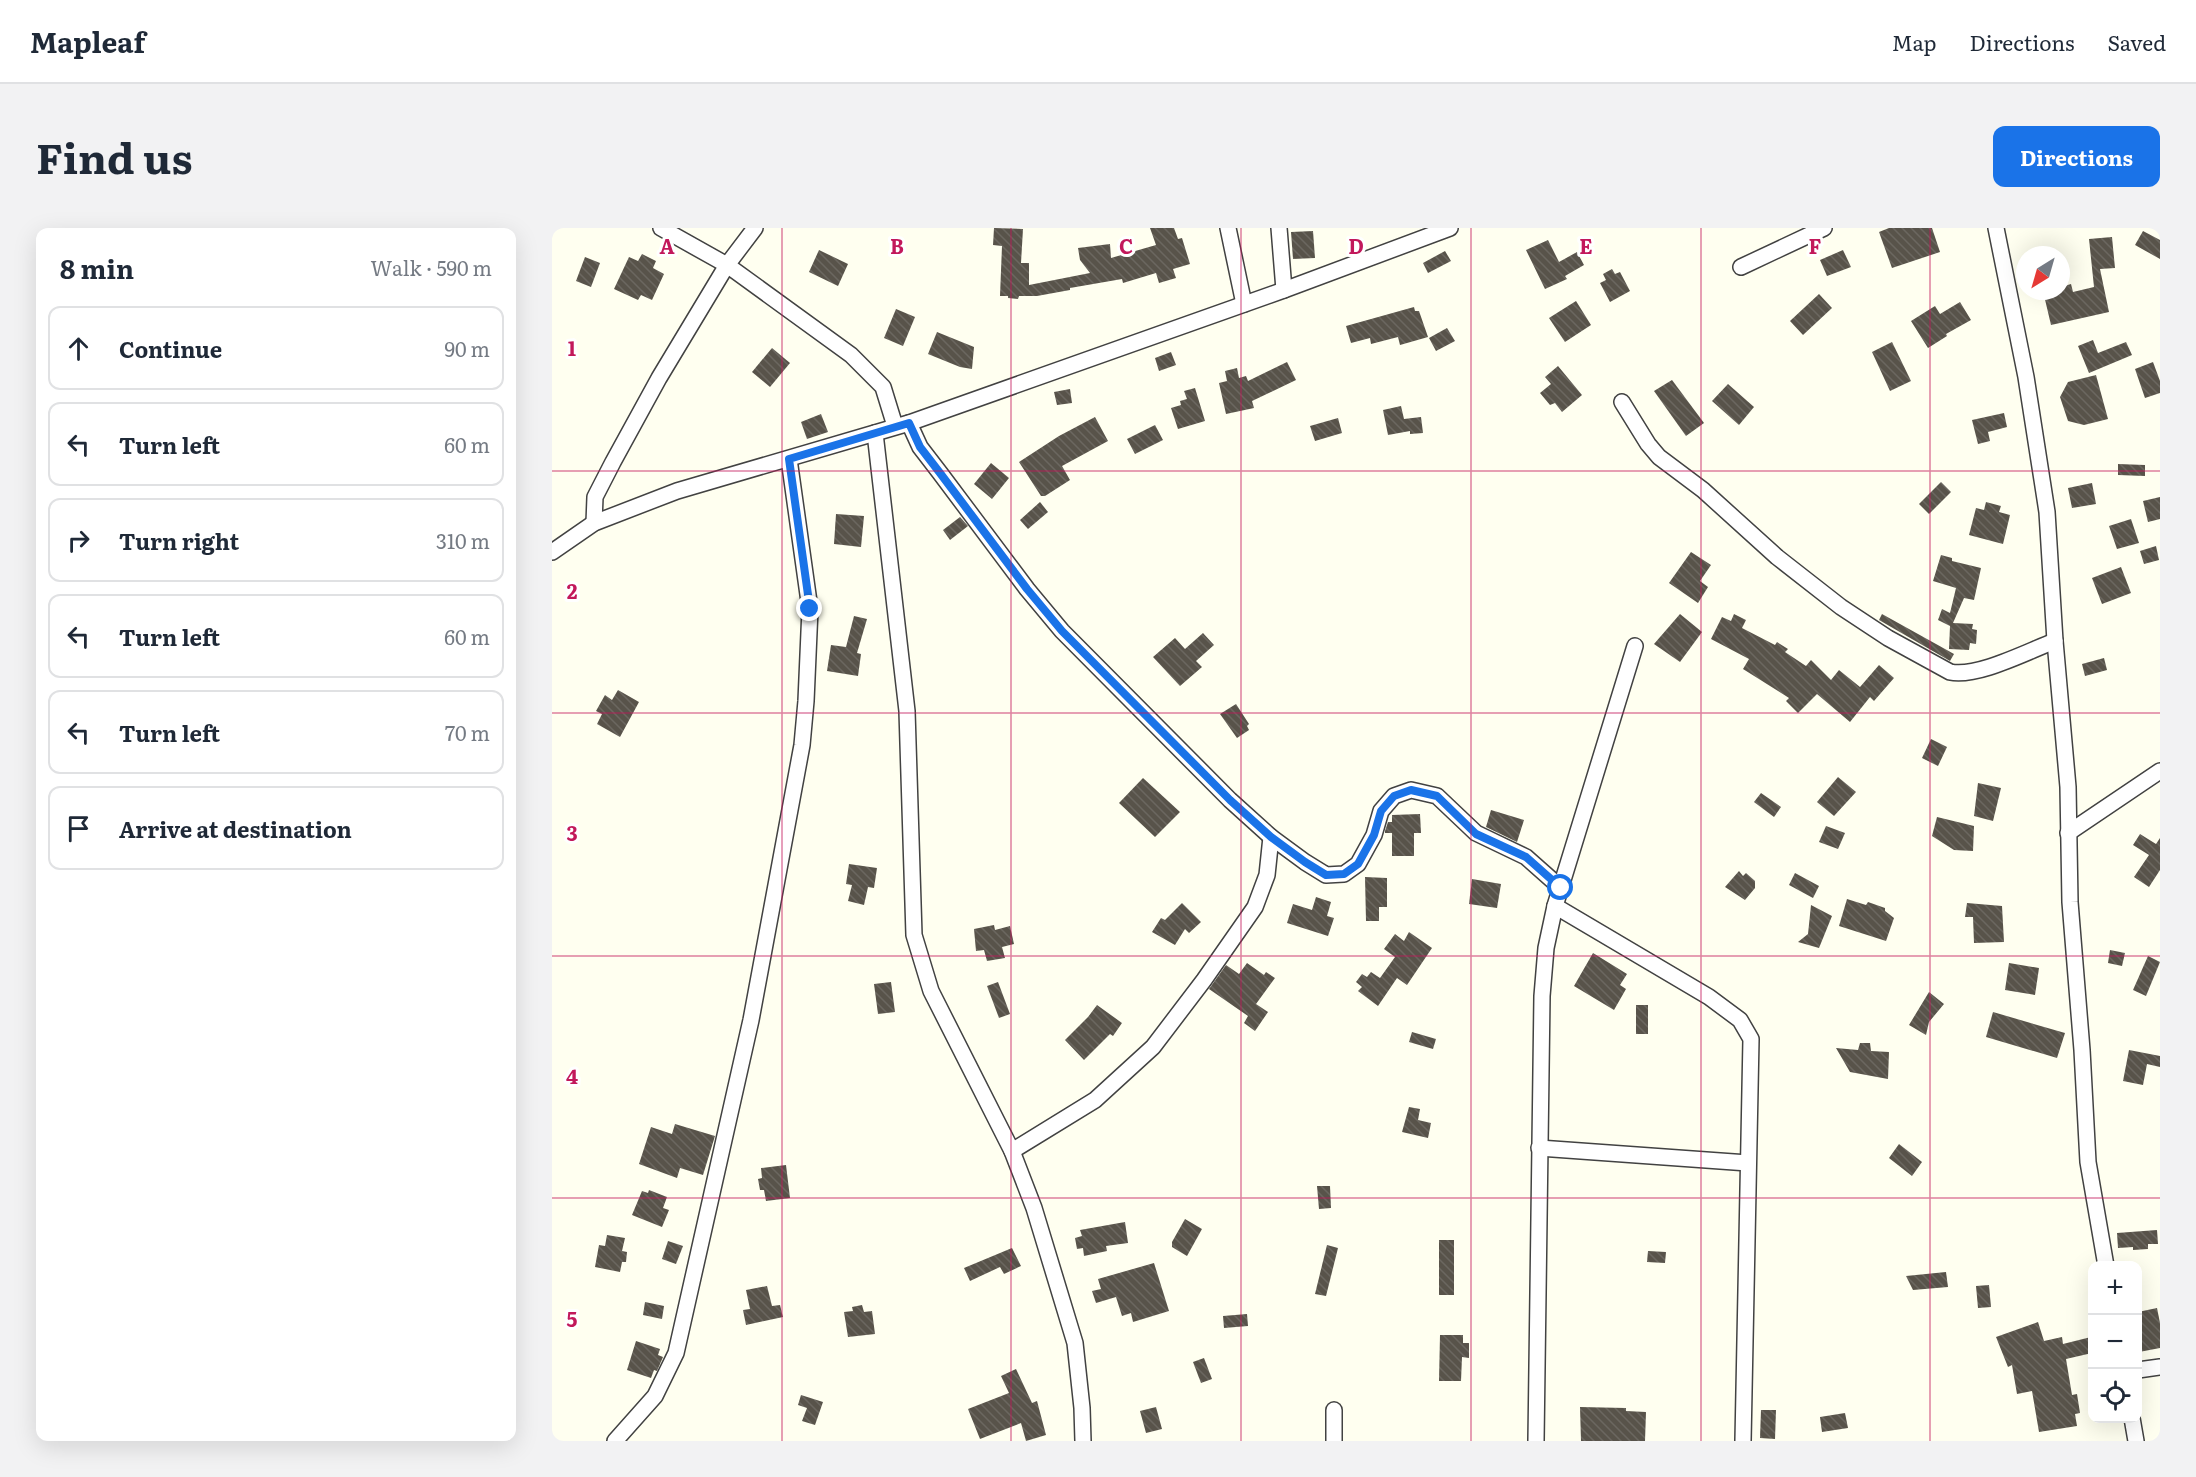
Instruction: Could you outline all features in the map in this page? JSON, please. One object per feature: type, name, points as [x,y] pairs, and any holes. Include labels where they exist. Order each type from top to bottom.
[{"type":"street","points":[[661,228],[727,265],[851,356],[883,387],[902,424],[1027,589],[1062,631],[1230,800],[1271,837],[1326,875],[1344,874],[1358,864],[1374,835],[1381,811],[1394,796],[1411,790],[1437,796],[1476,834],[1526,857],[1561,888]]},
{"type":"street","points":[[594,524],[595,497],[613,462],[659,378],[727,265],[755,228]]},
{"type":"street","points":[[1228,228],[1244,304]]},
{"type":"street","points":[[1279,228],[1284,290]]},
{"type":"street","points":[[552,552],[594,524],[677,491],[902,424],[1284,290],[1450,228]]},
{"type":"street","points":[[1740,267],[1824,228]]},
{"type":"street","points":[[1996,228],[2026,377],[2047,512],[2055,641],[2068,787],[2070,902],[2088,1162],[2105,1261]]},
{"type":"street","points":[[1622,402],[1648,444],[1659,457],[1703,490],[1777,557],[1888,638],[1950,672],[1960,674],[1985,668],[2055,641]]},
{"type":"street","points":[[875,433],[907,711],[914,935],[931,991],[1012,1151],[1034,1208],[1074,1343],[1082,1408],[1083,1441]]},
{"type":"street","points":[[615,1441],[655,1396],[676,1353],[751,1020],[802,745],[810,609],[789,459]]},
{"type":"street","points":[[1536,1441],[1542,996],[1546,948],[1555,906],[1635,646]]},
{"type":"street","points":[[2068,833],[2160,771]]},
{"type":"street","points":[[1012,1151],[1095,1100],[1153,1047],[1204,980],[1254,907],[1267,876],[1271,837]]},
{"type":"street","points":[[1555,906],[1709,997],[1740,1020],[1751,1039],[1743,1441]]},
{"type":"street","points":[[1539,1148],[1748,1163]]},
{"type":"street","points":[[2142,1369],[2160,1367]]},
{"type":"street","points":[[1334,1410],[1334,1441]]},
{"type":"street","points":[[2133,1423],[2136,1441]]},
{"type":"building","points":[[994,228],[1023,229],[1021,263],[1029,263],[1029,285],[1090,273],[1080,260],[1078,248],[1110,244],[1111,258],[1156,245],[1150,228],[1174,228],[1178,239],[1182,238],[1190,264],[1173,269],[1176,278],[1159,283],[1156,273],[1123,283],[1122,279],[1037,296],[1008,298],[1008,296],[1000,296],[1002,246],[993,245]]},
{"type":"building","points":[[1889,228],[1932,228],[1940,252],[1892,268],[1879,232]]},
{"type":"building","points":[[1313,231],[1315,258],[1293,259],[1291,232]]},
{"type":"building","points":[[2143,231],[2160,240],[2160,259],[2135,245]]},
{"type":"building","points":[[2112,237],[2115,268],[2100,269],[2109,312],[2051,325],[2045,300],[2070,300],[2071,284],[2073,292],[2094,287],[2089,239]]},
{"type":"building","points":[[1548,240],[1559,262],[1577,252],[1584,265],[1565,276],[1567,279],[1545,289],[1526,250]]},
{"type":"building","points":[[819,250],[848,264],[838,286],[809,272]]},
{"type":"building","points":[[1843,250],[1851,267],[1827,276],[1820,260]]},
{"type":"building","points":[[1445,251],[1451,261],[1428,273],[1423,263]]},
{"type":"building","points":[[642,254],[656,261],[653,268],[664,274],[652,300],[641,295],[638,300],[614,289],[629,257],[638,261]]},
{"type":"building","points":[[585,257],[600,263],[591,287],[576,281]]},
{"type":"building","points":[[1612,269],[1615,274],[1620,272],[1630,291],[1610,302],[1600,283],[1606,280],[1603,274]]},
{"type":"building","points":[[1819,294],[1832,308],[1803,335],[1790,321]]},
{"type":"building","points":[[1576,301],[1591,325],[1565,342],[1549,318]]},
{"type":"building","points":[[1960,302],[1971,320],[1946,334],[1947,336],[1928,348],[1911,321],[1935,306],[1940,314]]},
{"type":"building","points":[[1414,307],[1415,311],[1419,311],[1428,337],[1400,345],[1398,337],[1371,344],[1370,338],[1351,343],[1346,326]]},
{"type":"building","points":[[896,309],[915,317],[903,346],[884,338]]},
{"type":"building","points":[[1447,328],[1455,341],[1436,351],[1429,338]]},
{"type":"building","points":[[937,332],[974,347],[972,369],[960,367],[928,354]]},
{"type":"building","points":[[2093,340],[2098,353],[2126,342],[2132,355],[2089,373],[2078,346]]},
{"type":"building","points":[[1892,342],[1911,381],[1890,391],[1872,352]]},
{"type":"building","points":[[772,348],[790,363],[770,387],[752,372]]},
{"type":"building","points":[[1171,352],[1176,365],[1159,371],[1155,358]]},
{"type":"building","points":[[1287,362],[1296,380],[1252,401],[1254,408],[1226,414],[1219,383],[1227,381],[1225,371],[1237,368],[1239,378],[1246,376],[1248,381]]},
{"type":"building","points":[[2153,362],[2160,381],[2160,393],[2145,398],[2135,369]]},
{"type":"building","points":[[1558,366],[1582,395],[1562,412],[1555,403],[1550,405],[1540,393],[1551,384],[1545,377]]},
{"type":"building","points":[[2096,375],[2108,419],[2084,425],[2068,421],[2060,397],[2068,382]]},
{"type":"building","points":[[1672,380],[1704,423],[1686,436],[1654,391]]},
{"type":"building","points":[[1728,384],[1754,407],[1739,425],[1712,401]]},
{"type":"building","points":[[1195,388],[1205,421],[1178,429],[1171,408],[1181,405],[1180,401],[1187,399],[1184,391]]},
{"type":"building","points":[[1070,389],[1072,403],[1057,405],[1054,392]]},
{"type":"building","points":[[1401,406],[1404,419],[1421,417],[1423,433],[1410,434],[1410,431],[1388,435],[1383,410]]},
{"type":"building","points":[[2004,413],[2007,427],[1988,432],[1990,441],[1978,444],[1972,420]]},
{"type":"building","points":[[821,414],[828,432],[807,439],[801,422]]},
{"type":"building","points":[[1095,417],[1108,441],[1062,466],[1070,480],[1045,496],[1041,496],[1019,462],[1059,436]]},
{"type":"building","points":[[1338,418],[1342,433],[1315,441],[1310,426]]},
{"type":"building","points":[[1155,425],[1163,440],[1135,454],[1127,439]]},
{"type":"building","points":[[991,463],[1009,478],[992,499],[974,484]]},
{"type":"building","points":[[2118,464],[2145,465],[2145,476],[2118,475]]},
{"type":"building","points":[[1941,482],[1951,492],[1929,514],[1919,504]]},
{"type":"building","points":[[2092,483],[2096,504],[2072,508],[2068,488]]},
{"type":"building","points":[[2160,497],[2160,519],[2148,522],[2143,501]]},
{"type":"building","points":[[1040,502],[1048,512],[1028,529],[1020,520]]},
{"type":"building","points":[[1986,502],[2001,506],[1999,512],[2010,515],[2003,544],[1969,535],[1976,508],[1984,510]]},
{"type":"building","points":[[836,514],[864,516],[861,547],[834,544]]},
{"type":"building","points":[[960,517],[968,526],[950,540],[943,530]]},
{"type":"building","points":[[2131,519],[2139,543],[2117,549],[2109,526]]},
{"type":"building","points":[[2156,546],[2159,560],[2144,564],[2140,551]]},
{"type":"building","points":[[1691,552],[1711,565],[1700,581],[1708,587],[1698,603],[1669,583]]},
{"type":"building","points":[[1941,555],[1952,558],[1952,561],[1981,568],[1974,600],[1964,598],[1953,623],[1973,624],[1972,629],[1977,630],[1976,644],[1970,643],[1969,650],[1949,649],[1950,626],[1938,620],[1942,609],[1950,613],[1956,588],[1933,581]]},
{"type":"building","points":[[2121,567],[2131,593],[2102,604],[2092,578]]},
{"type":"building","points":[[1680,614],[1702,632],[1680,662],[1654,644]]},
{"type":"building","points":[[1734,614],[1746,620],[1742,628],[1775,645],[1777,642],[1788,649],[1785,652],[1806,666],[1811,660],[1831,680],[1839,670],[1860,687],[1879,665],[1894,678],[1874,701],[1870,697],[1850,722],[1817,694],[1798,713],[1786,701],[1789,698],[1743,669],[1749,659],[1711,639],[1722,617],[1731,621]]},
{"type":"building","points":[[1882,614],[1954,654],[1950,661],[1879,620]]},
{"type":"building","points":[[854,616],[867,619],[857,653],[861,654],[858,676],[827,671],[831,645],[846,647]]},
{"type":"building","points":[[1203,633],[1214,645],[1196,661],[1202,667],[1180,686],[1153,657],[1175,638],[1185,649]]},
{"type":"building","points":[[2104,658],[2107,670],[2085,676],[2082,664]]},
{"type":"building","points":[[618,690],[639,702],[620,737],[597,724],[602,714],[596,711],[605,695],[612,700]]},
{"type":"building","points":[[1236,704],[1249,724],[1247,726],[1249,730],[1237,738],[1220,714]]},
{"type":"building","points":[[1931,739],[1947,747],[1938,766],[1922,758]]},
{"type":"building","points":[[1838,777],[1856,792],[1834,816],[1817,802]]},
{"type":"building","points":[[1143,778],[1180,812],[1155,837],[1119,803]]},
{"type":"building","points":[[1978,783],[2001,788],[1993,821],[1974,816]]},
{"type":"building","points":[[1761,793],[1781,807],[1774,817],[1754,802]]},
{"type":"building","points":[[1491,810],[1524,820],[1517,842],[1486,827]]},
{"type":"building","points":[[1420,814],[1421,833],[1414,833],[1414,856],[1392,856],[1392,833],[1385,833],[1385,831],[1388,822],[1392,822],[1392,815]]},
{"type":"building","points":[[1937,817],[1974,826],[1973,851],[1954,850],[1932,836]]},
{"type":"building","points":[[1826,826],[1845,833],[1838,849],[1819,842]]},
{"type":"building","points":[[2140,834],[2156,844],[2160,838],[2160,870],[2149,887],[2134,877],[2149,855],[2133,845]]},
{"type":"building","points":[[849,864],[877,868],[874,888],[868,887],[864,905],[848,901],[852,885],[846,884]]},
{"type":"building","points":[[1739,871],[1743,876],[1746,873],[1755,881],[1755,888],[1745,900],[1725,887]]},
{"type":"building","points":[[1795,873],[1819,886],[1813,898],[1789,885]]},
{"type":"building","points":[[1365,877],[1387,878],[1387,907],[1379,907],[1379,921],[1366,921]]},
{"type":"building","points":[[1472,879],[1501,884],[1497,908],[1469,904]]},
{"type":"building","points":[[1316,897],[1331,902],[1327,916],[1334,918],[1328,936],[1287,923],[1293,904],[1312,910]]},
{"type":"building","points":[[1847,899],[1866,905],[1868,902],[1885,908],[1885,911],[1894,918],[1886,941],[1839,926]]},
{"type":"building","points":[[1182,903],[1201,922],[1189,933],[1185,929],[1175,945],[1152,932],[1161,918],[1165,920]]},
{"type":"building","points":[[1967,903],[2002,906],[2004,942],[1974,943],[1973,917],[1965,917]]},
{"type":"building","points":[[1811,905],[1832,916],[1819,948],[1798,942],[1808,934]]},
{"type":"building","points":[[994,925],[995,930],[1010,926],[1014,944],[1002,947],[1005,958],[987,961],[984,950],[976,951],[974,929]]},
{"type":"building","points":[[1409,932],[1432,948],[1407,985],[1397,978],[1378,1006],[1358,991],[1362,987],[1356,982],[1362,974],[1367,977],[1371,972],[1380,978],[1395,957],[1384,949],[1395,934],[1404,941]]},
{"type":"building","points":[[2110,950],[2125,953],[2122,966],[2108,963]]},
{"type":"building","points":[[1593,953],[1627,974],[1620,985],[1626,989],[1614,1010],[1574,986]]},
{"type":"building","points":[[2148,956],[2160,962],[2146,996],[2133,990]]},
{"type":"building","points":[[1247,963],[1264,975],[1266,972],[1275,978],[1256,1004],[1268,1012],[1255,1031],[1244,1023],[1248,1016],[1209,989],[1226,965],[1239,974]]},
{"type":"building","points":[[2009,963],[2039,968],[2035,995],[2005,990]]},
{"type":"building","points":[[891,982],[895,1012],[878,1014],[874,984]]},
{"type":"building","points":[[998,982],[1010,1014],[999,1018],[987,986]]},
{"type":"building","points":[[1929,992],[1944,1004],[1929,1022],[1926,1035],[1909,1025]]},
{"type":"building","points":[[1097,1005],[1122,1023],[1113,1036],[1110,1034],[1084,1060],[1065,1040]]},
{"type":"building","points":[[1636,1005],[1648,1005],[1648,1034],[1636,1034]]},
{"type":"building","points":[[1993,1012],[2065,1033],[2057,1058],[1986,1037]]},
{"type":"building","points":[[1412,1032],[1436,1039],[1433,1049],[1409,1042]]},
{"type":"building","points":[[1860,1043],[1870,1043],[1871,1051],[1889,1052],[1888,1079],[1850,1072],[1836,1048],[1858,1050]]},
{"type":"building","points":[[2129,1050],[2160,1056],[2160,1067],[2147,1064],[2143,1085],[2123,1081]]},
{"type":"building","points":[[1409,1107],[1420,1109],[1418,1120],[1431,1123],[1428,1138],[1402,1132]]},
{"type":"building","points":[[675,1124],[715,1136],[703,1175],[680,1168],[677,1178],[639,1164],[651,1127],[672,1134]]},
{"type":"building","points":[[1899,1144],[1922,1162],[1912,1176],[1889,1158]]},
{"type":"building","points":[[786,1165],[790,1198],[766,1201],[764,1190],[760,1190],[758,1179],[762,1178],[761,1168]]},
{"type":"building","points":[[1317,1186],[1330,1186],[1331,1208],[1319,1209]]},
{"type":"building","points":[[649,1190],[667,1197],[663,1208],[669,1210],[662,1227],[632,1215],[642,1191],[648,1193]]},
{"type":"building","points":[[1185,1219],[1202,1229],[1187,1256],[1172,1247],[1172,1242]]},
{"type":"building","points":[[1125,1222],[1128,1243],[1106,1246],[1107,1251],[1084,1256],[1083,1248],[1077,1249],[1075,1238],[1082,1236],[1080,1230]]},
{"type":"building","points":[[2157,1230],[2158,1244],[2148,1244],[2148,1249],[2118,1248],[2117,1233]]},
{"type":"building","points":[[607,1235],[625,1238],[622,1251],[627,1252],[626,1262],[622,1262],[620,1272],[595,1267],[599,1245],[605,1246]]},
{"type":"building","points":[[1439,1240],[1454,1240],[1454,1295],[1439,1295]]},
{"type":"building","points":[[668,1241],[683,1246],[676,1264],[662,1259]]},
{"type":"building","points":[[1327,1245],[1338,1248],[1326,1296],[1315,1294]]},
{"type":"building","points":[[1012,1248],[1021,1266],[1004,1274],[1000,1267],[970,1281],[964,1268]]},
{"type":"building","points":[[1648,1251],[1666,1252],[1665,1263],[1647,1262]]},
{"type":"building","points":[[1154,1263],[1169,1311],[1133,1322],[1131,1313],[1122,1316],[1116,1297],[1096,1303],[1092,1291],[1101,1289],[1098,1279]]},
{"type":"building","points":[[1946,1272],[1948,1287],[1913,1290],[1906,1276]]},
{"type":"building","points":[[1989,1285],[1991,1307],[1978,1308],[1976,1286]]},
{"type":"building","points":[[767,1286],[772,1306],[780,1305],[783,1317],[746,1325],[743,1310],[750,1309],[746,1290]]},
{"type":"building","points":[[645,1302],[664,1306],[662,1319],[643,1315]]},
{"type":"building","points":[[862,1305],[864,1312],[872,1311],[875,1334],[848,1337],[844,1312],[853,1311],[852,1307]]},
{"type":"building","points":[[2157,1308],[2160,1323],[2160,1348],[2142,1351],[2142,1311]]},
{"type":"building","points":[[1247,1314],[1248,1326],[1224,1328],[1223,1316]]},
{"type":"building","points":[[2038,1322],[2044,1341],[2062,1337],[2063,1344],[2088,1338],[2088,1354],[2066,1359],[2072,1395],[2077,1394],[2080,1413],[2075,1414],[2077,1426],[2039,1432],[2032,1391],[2017,1394],[2012,1365],[2008,1367],[1996,1337]]},
{"type":"building","points":[[1440,1335],[1463,1335],[1463,1343],[1469,1343],[1469,1358],[1462,1357],[1461,1381],[1439,1381]]},
{"type":"building","points":[[636,1341],[660,1349],[658,1355],[663,1357],[651,1378],[627,1370]]},
{"type":"building","points":[[1204,1358],[1212,1379],[1201,1383],[1193,1362]]},
{"type":"building","points":[[1016,1369],[1032,1403],[1037,1401],[1046,1435],[1026,1441],[1021,1423],[980,1439],[968,1409],[1009,1393],[1001,1376]]},
{"type":"building","points":[[801,1395],[823,1402],[815,1425],[802,1421],[807,1408],[798,1405]]},
{"type":"building","points":[[1156,1407],[1162,1429],[1146,1433],[1140,1411]]},
{"type":"building","points":[[1580,1407],[1626,1408],[1626,1411],[1646,1412],[1645,1441],[1581,1441]]},
{"type":"building","points":[[1761,1410],[1776,1410],[1775,1439],[1760,1438]]},
{"type":"building","points":[[1845,1413],[1848,1428],[1822,1432],[1820,1417]]},
{"type":"route","points":[[810,609],[789,459],[909,423],[920,447],[1027,589],[1062,631],[1230,800],[1271,837],[1305,862],[1326,875],[1344,874],[1358,864],[1374,835],[1381,811],[1394,796],[1411,790],[1437,796],[1476,834],[1526,857],[1561,888]]}]
